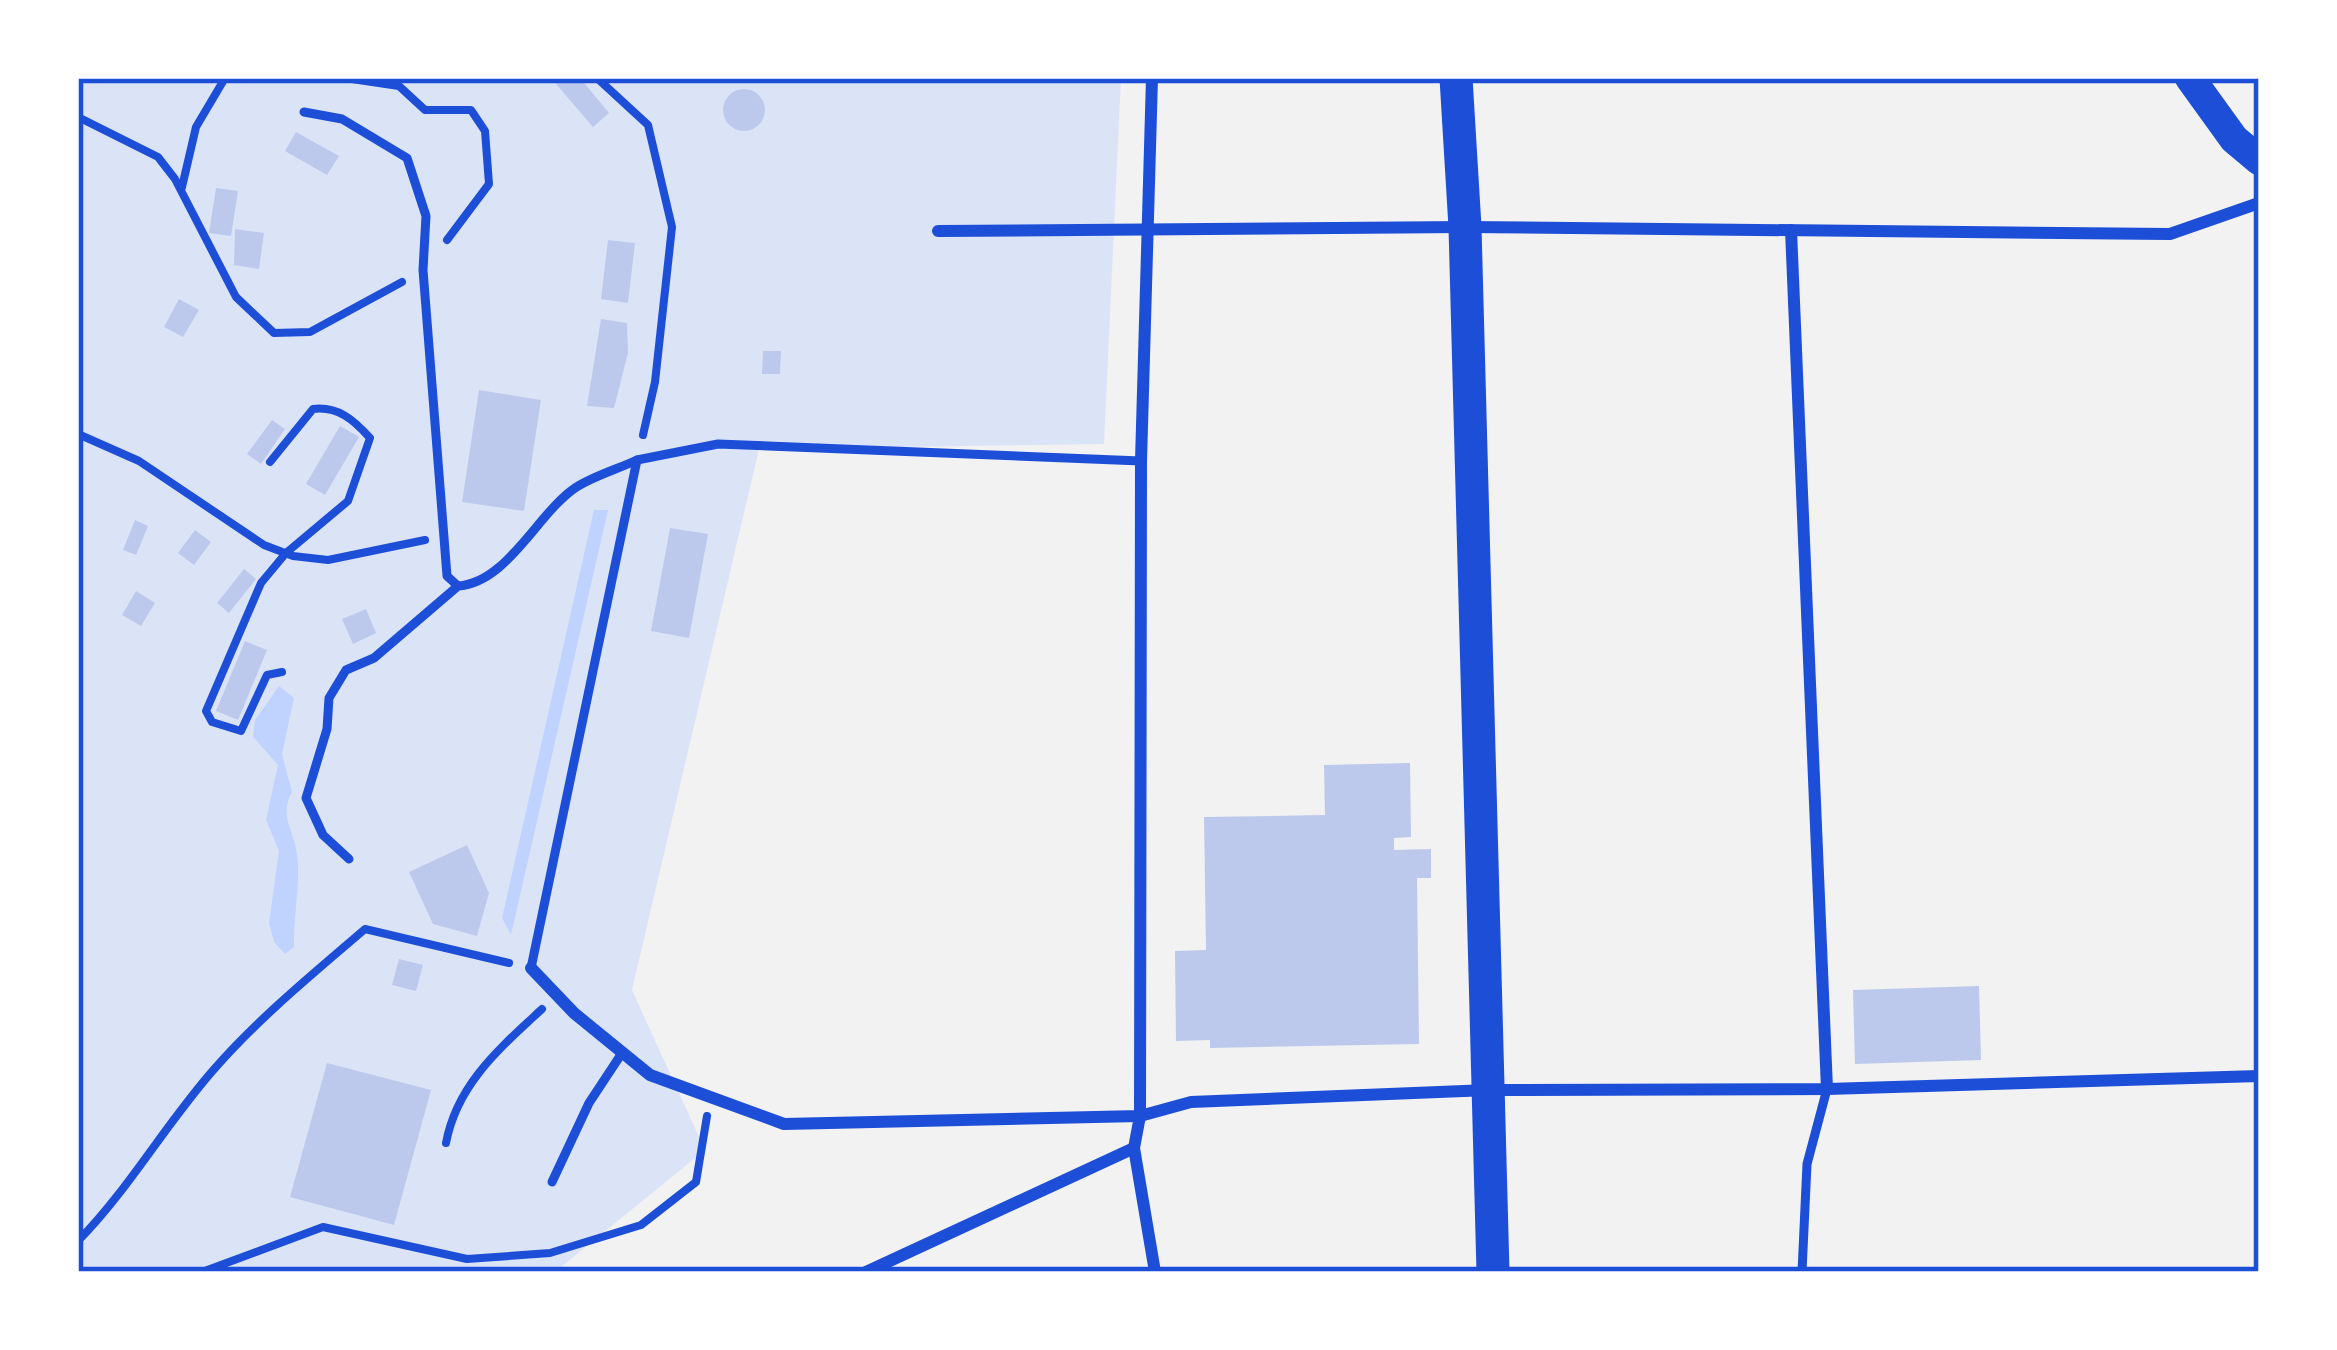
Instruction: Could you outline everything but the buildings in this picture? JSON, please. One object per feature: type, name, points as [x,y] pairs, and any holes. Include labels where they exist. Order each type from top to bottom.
[{"type":"highway","points":[[1456,78],[1465,227],[1493,1272]]},
{"type":"main road","points":[[2190,78],[2234,139],[2259,160]]},
{"type":"street","points":[[1152,78],[1141,461],[1140,1116],[1134,1148],[1155,1272]]},
{"type":"street","points":[[938,231],[1465,227],[2170,234],[2259,203]]},
{"type":"street","points":[[1791,230],[1827,1089]]},
{"type":"street","points":[[531,968],[650,1075],[784,1124],[1140,1116],[1191,1102],[1490,1090],[1827,1089],[2259,1076]]},
{"type":"street","points":[[866,1272],[1134,1148]]},
{"type":"lane","points":[[304,112],[342,118],[407,158],[426,215],[423,270],[447,576],[458,586]]},
{"type":"lane","points":[[349,859],[323,836],[306,798],[327,729],[329,698],[346,670],[374,658],[458,586],[472,585],[492,572],[575,488],[637,460],[718,444],[1141,461]]},
{"type":"lane","points":[[531,968],[637,460]]},
{"type":"lane","points":[[552,1182],[589,1103],[622,1053]]},
{"type":"lane","points":[[1802,1272],[1807,1164],[1827,1089]]},
{"type":"path","points":[[181,190],[196,127],[226,78]]},
{"type":"path","points":[[78,117],[158,157],[181,190],[236,297],[274,333],[310,332],[423,270],[489,184],[485,131],[471,110],[425,110],[399,86],[344,78]]},
{"type":"path","points":[[597,78],[648,125],[672,227],[655,382],[637,460]]},
{"type":"path","points":[[270,462],[313,410],[327,407],[353,418],[370,438],[348,501],[286,553],[261,583],[228,650],[206,711],[212,722],[241,731],[267,675],[282,672]]},
{"type":"path","points":[[78,434],[139,461],[264,545],[286,553],[328,560],[444,536]]},
{"type":"path","points":[[78,1241],[117,1201],[157,1138],[218,1065],[364,928],[531,968]]},
{"type":"path","points":[[446,1143],[451,1114],[483,1064],[556,995]]},
{"type":"path","points":[[202,1272],[323,1227],[467,1259],[550,1252],[641,1225],[696,1182],[710,1097]]},
{"type":"shaded area","points":[[78,78],[1121,78],[1104,444],[759,449],[632,990],[705,1150],[555,1272],[78,1272]]},
{"type":"water","points":[[594,510],[608,510],[511,935],[502,918]]},
{"type":"water","points":[[279,686],[294,698],[282,754],[292,792],[287,814],[298,872],[294,947],[285,954],[274,942],[269,923],[279,851],[266,820],[278,765],[253,737],[255,720]]}]
